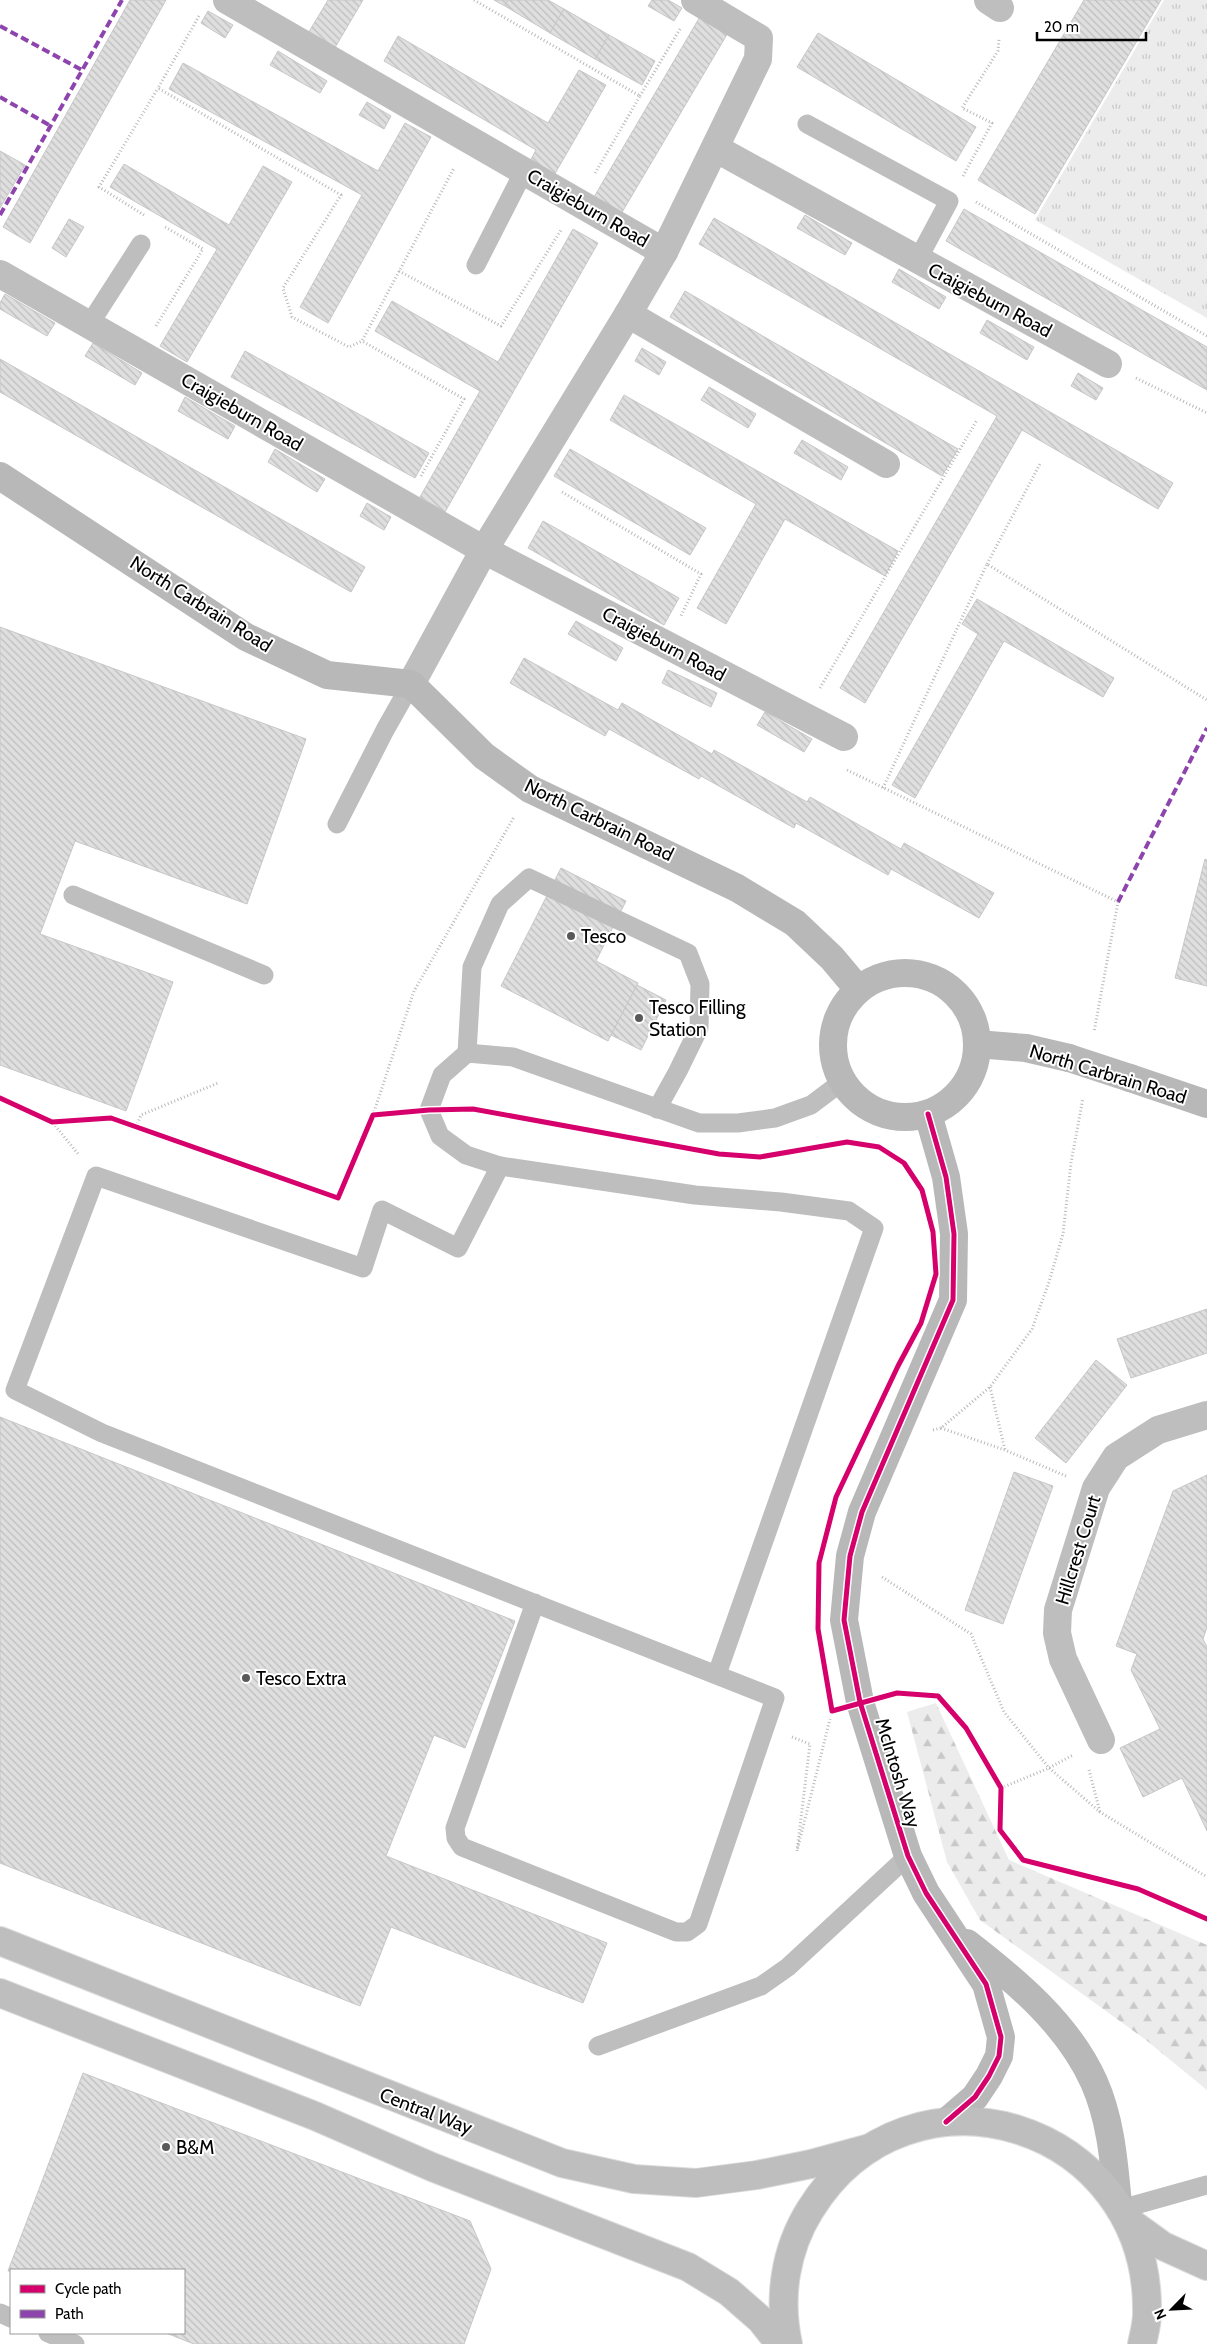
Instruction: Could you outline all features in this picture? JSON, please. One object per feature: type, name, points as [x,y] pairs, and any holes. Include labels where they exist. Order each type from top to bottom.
[{"type":"street","name":"Craigieburn Road","points":[[411,684],[484,550],[664,252],[758,59],[759,38],[696,0]]},
{"type":"street","name":"Craigieburn Road","points":[[215,4],[256,7],[469,139],[664,252]]},
{"type":"street","name":"Craigieburn Road","points":[[715,148],[917,261],[1108,364]]},
{"type":"street","name":"Craigieburn Road","points":[[0,274],[484,550],[844,737]]},
{"type":"street","points":[[628,314],[886,464]]},
{"type":"street","name":"North Carbrain Road","points":[[3,484],[246,637],[327,674],[411,684],[484,756],[530,789],[737,888],[795,923],[832,958],[858,989]]},
{"type":"street","points":[[901,972],[924,974],[946,984],[963,1000],[974,1021],[978,1044],[974,1067],[964,1087],[948,1103],[928,1114],[904,1117],[879,1112],[858,1100],[843,1081],[835,1062],[833,1049],[836,1022],[845,1004],[858,989],[878,977],[901,972]]},
{"type":"street","name":"North Carbrain Road","points":[[978,1044],[1026,1048],[1069,1058],[1207,1104]]},
{"type":"street","name":"McIntosh Way","points":[[928,1114],[946,1177],[954,1234],[953,1300],[862,1512],[850,1556],[844,1620],[860,1702],[908,1856],[926,1893],[986,1984],[1001,2038],[999,2056],[989,2076],[975,2097],[946,2122]]},
{"type":"street","name":"Hillcrest Court","points":[[1092,1745],[1063,1659],[1057,1633],[1058,1610],[1096,1488],[1116,1457],[1158,1430],[1207,1415]]},
{"type":"street","name":"McIntosh Way","points":[[948,1928],[1002,1970],[1040,2005],[1074,2048],[1094,2081],[1105,2114],[1122,2211]]},
{"type":"street","name":"Central Way","points":[[0,1941],[562,2164],[634,2178],[696,2182],[756,2175],[811,2164],[870,2148]]},
{"type":"street","points":[[0,1993],[315,2116],[432,2167],[688,2267],[729,2292],[761,2320],[780,2344]]},
{"type":"street","points":[[788,2344],[784,2325],[783,2290],[789,2256],[801,2224],[819,2194],[842,2169],[870,2148],[906,2131],[946,2122],[986,2122],[1025,2131],[1062,2148],[1093,2173],[1122,2211],[1163,2246],[1207,2266]]},
{"type":"street","points":[[1122,2211],[1144,2266],[1147,2316],[1142,2344]]},
{"type":"lane","points":[[807,124],[952,195],[917,261]]},
{"type":"lane","points":[[476,265],[524,171]]},
{"type":"lane","points":[[89,325],[141,244]]},
{"type":"lane","points":[[337,824],[411,684]]},
{"type":"lane","points":[[657,1109],[699,1028],[700,984],[688,953],[529,878],[500,904],[472,966],[467,1053],[442,1075],[429,1110],[440,1136],[466,1155],[500,1166],[694,1195],[782,1202],[849,1211],[874,1228],[717,1674]]},
{"type":"lane","points":[[73,895],[264,975]]},
{"type":"lane","points":[[467,1053],[513,1057],[699,1123],[738,1123],[775,1118],[812,1105],[843,1081]]},
{"type":"lane","points":[[500,1166],[458,1248],[382,1210],[363,1268],[96,1176],[15,1390],[102,1433],[717,1674],[775,1698],[698,1924],[687,1932],[676,1932],[462,1847],[456,1838],[455,1828],[535,1603]]},
{"type":"lane","points":[[598,2046],[761,1986],[788,1967],[908,1856]]},
{"type":"lane","points":[[1122,2211],[1207,2185]]},
{"type":"lane","points":[[50,2334],[75,2344]]},
{"type":"path","points":[[474,0],[640,96]]},
{"type":"path","points":[[578,202],[696,0]]},
{"type":"path","points":[[215,4],[158,88],[341,195],[283,288],[292,317],[349,347],[362,341],[469,139]]},
{"type":"path","points":[[994,4],[998,51],[962,108],[992,123],[952,195],[1207,336]]},
{"type":"path","points":[[362,341],[464,399],[405,505]]},
{"type":"path","points":[[1108,364],[1207,413]]},
{"type":"path","points":[[803,716],[977,420]]},
{"type":"path","points":[[883,788],[987,564],[1041,462]]},
{"type":"path","points":[[562,492],[702,574],[667,645]]},
{"type":"path","points":[[987,564],[1207,700]]},
{"type":"path","points":[[52,1122],[111,1118],[338,1198],[373,1115],[414,991],[530,789]]},
{"type":"path","points":[[136,1127],[141,1115],[218,1083]]},
{"type":"path","points":[[0,1098],[52,1122],[96,1176]]},
{"type":"path","points":[[373,1115],[429,1110],[473,1109],[680,1147]]},
{"type":"path","points":[[709,1152],[760,1157],[847,1142],[879,1147],[904,1163],[909,1170]]},
{"type":"path","points":[[990,1387],[1005,1450]]},
{"type":"path","points":[[941,1428],[1005,1450],[1096,1488]]},
{"type":"path","points":[[850,1556],[970,1634],[1004,1712],[1049,1768],[1100,1812],[1207,1877]]},
{"type":"path","points":[[765,1726],[810,1744],[797,1851],[832,1711]]},
{"type":"path","points":[[1001,1788],[1049,1768],[1092,1745],[1100,1812]]},
{"type":"green space","points":[[1164,0],[1207,0],[1207,318],[1035,220]]},
{"type":"green space","points":[[936,1703],[1009,1860],[1207,1945],[1207,2090],[1146,2040],[980,1920],[947,1862],[907,1712]]},
{"type":"building","points":[[130,0],[166,0],[30,243],[3,227]]},
{"type":"building","points":[[328,0],[363,0],[333,51],[307,35]]},
{"type":"building","points":[[494,0],[508,0],[505,6]]},
{"type":"building","points":[[508,0],[548,0],[564,9],[550,33],[505,6]]},
{"type":"building","points":[[652,0],[668,0],[682,8],[674,21],[648,6]]},
{"type":"building","points":[[1084,0],[1161,0],[1035,214],[978,180]]},
{"type":"building","points":[[564,9],[609,35],[595,59],[550,33]]},
{"type":"building","points":[[208,11],[233,25],[225,38],[201,23]]},
{"type":"building","points":[[701,15],[729,31],[621,214],[594,197]]},
{"type":"building","points":[[818,33],[976,127],[956,161],[797,67]]},
{"type":"building","points":[[609,35],[655,61],[642,85],[595,59]]},
{"type":"building","points":[[398,36],[548,123],[579,70],[606,85],[553,177],[529,163],[536,150],[384,61]]},
{"type":"building","points":[[278,51],[327,81],[320,93],[270,65]]},
{"type":"building","points":[[183,63],[378,171],[405,123],[431,137],[328,323],[300,307],[362,195],[169,89]]},
{"type":"building","points":[[367,102],[391,116],[384,129],[359,115]]},
{"type":"building","points":[[0,151],[25,165],[0,208]]},
{"type":"building","points":[[124,164],[229,225],[263,166],[292,182],[187,362],[160,346],[217,249],[110,187]]},
{"type":"building","points":[[964,209],[1207,347],[1207,390],[946,241]]},
{"type":"building","points":[[805,215],[852,243],[845,255],[797,228]]},
{"type":"building","points":[[714,218],[1173,483],[1158,509],[1022,430],[865,703],[840,688],[997,416],[699,244]]},
{"type":"building","points":[[69,219],[84,227],[66,257],[52,248]]},
{"type":"building","points":[[573,229],[598,243],[445,512],[420,497],[480,391],[375,331],[392,301],[498,362]]},
{"type":"building","points":[[899,269],[946,297],[939,309],[892,282]]},
{"type":"building","points":[[685,291],[958,449],[942,476],[670,317]]},
{"type":"building","points":[[5,294],[55,323],[47,336],[0,309],[0,303]]},
{"type":"building","points":[[987,320],[1034,347],[1027,360],[980,333]]},
{"type":"building","points":[[93,343],[142,373],[135,385],[85,356]]},
{"type":"building","points":[[642,348],[666,362],[659,375],[635,361]]},
{"type":"building","points":[[245,351],[429,453],[415,478],[231,377]]},
{"type":"building","points":[[0,359],[365,567],[351,592],[0,392]]},
{"type":"building","points":[[1078,373],[1103,388],[1096,400],[1071,386]]},
{"type":"building","points":[[709,387],[756,414],[748,428],[701,400]]},
{"type":"building","points":[[624,395],[898,551],[885,576],[785,519],[726,624],[697,608],[756,504],[610,420]]},
{"type":"building","points":[[185,397],[235,426],[228,439],[178,411]]},
{"type":"building","points":[[802,440],[848,467],[841,480],[794,453]]},
{"type":"building","points":[[275,449],[325,479],[317,492],[268,462]]},
{"type":"building","points":[[570,449],[706,528],[690,555],[554,476]]},
{"type":"building","points":[[367,503],[391,517],[384,530],[360,516]]},
{"type":"building","points":[[543,521],[679,598],[664,625],[528,548]]},
{"type":"building","points":[[977,599],[1114,678],[1103,697],[1004,641],[915,798],[892,785],[978,634],[962,624]]},
{"type":"building","points":[[576,621],[623,648],[616,661],[568,634]]},
{"type":"building","points":[[0,627],[306,739],[247,904],[75,841],[40,934],[173,982],[126,1111],[0,1065]]},
{"type":"building","points":[[524,658],[618,710],[622,703],[712,754],[714,750],[807,802],[810,797],[901,849],[904,843],[994,893],[979,918],[891,869],[888,875],[796,823],[794,828],[701,776],[699,779],[609,729],[605,736],[510,683]]},
{"type":"building","points":[[668,670],[717,693],[711,707],[662,683]]},
{"type":"building","points":[[765,712],[812,739],[804,752],[757,725]]},
{"type":"building","points":[[1205,859],[1207,860],[1207,986],[1175,978]]},
{"type":"building","points":[[561,868],[626,901],[596,961],[638,983],[608,1041],[501,986]]},
{"type":"building","name":"Tesco Filling Station","points":[[637,985],[666,1000],[641,1050],[611,1035]]},
{"type":"building","points":[[1207,1309],[1207,1353],[1131,1378],[1117,1339]]},
{"type":"building","points":[[1096,1360],[1127,1385],[1066,1463],[1035,1438]]},
{"type":"building","name":"Tesco Extra","points":[[0,1417],[515,1621],[465,1748],[434,1735],[386,1856],[607,1943],[583,2003],[391,1927],[360,2006],[0,1863]]},
{"type":"building","points":[[1014,1472],[1053,1486],[1003,1624],[965,1610]]},
{"type":"building","points":[[1207,1475],[1207,1627],[1203,1639],[1207,1647],[1207,1831],[1182,1778],[1143,1797],[1120,1748],[1160,1729],[1131,1670],[1137,1654],[1116,1646],[1173,1491]]},
{"type":"building","name":"B&M","points":[[83,2073],[470,2221],[491,2269],[464,2344],[194,2344],[169,2334],[185,2334],[185,2269],[10,2269],[8,2271]]},
{"type":"marked path","points":[[0,215],[122,0]]},
{"type":"marked path","points":[[0,26],[82,70]]},
{"type":"marked path","points":[[0,97],[51,126]]},
{"type":"marked path","points":[[1118,902],[1207,728]]},
{"type":"cycle path","points":[[0,1098],[52,1122],[111,1118],[338,1198],[373,1115],[429,1110],[473,1109],[719,1154],[760,1157],[847,1142],[879,1147],[904,1163],[922,1190],[933,1232],[936,1274],[921,1323],[898,1366],[836,1497],[819,1563],[818,1629],[832,1711],[897,1693],[938,1696],[966,1728],[1001,1788],[1000,1830],[1023,1860],[1138,1889],[1207,1919]]},
{"type":"cycle path","points":[[928,1114],[946,1177],[954,1234],[953,1300],[862,1512],[850,1556],[844,1620],[860,1702],[908,1856],[926,1893],[986,1984],[1001,2037],[999,2056],[989,2076],[975,2097],[946,2122]]},
{"type":"place","name":"Tesco","points":[[571,936]]},
{"type":"place","name":"Tesco Filling Station","points":[[639,1018]]},
{"type":"place","name":"Tesco Extra","points":[[246,1678]]},
{"type":"place","name":"B&M","points":[[166,2147]]}]
